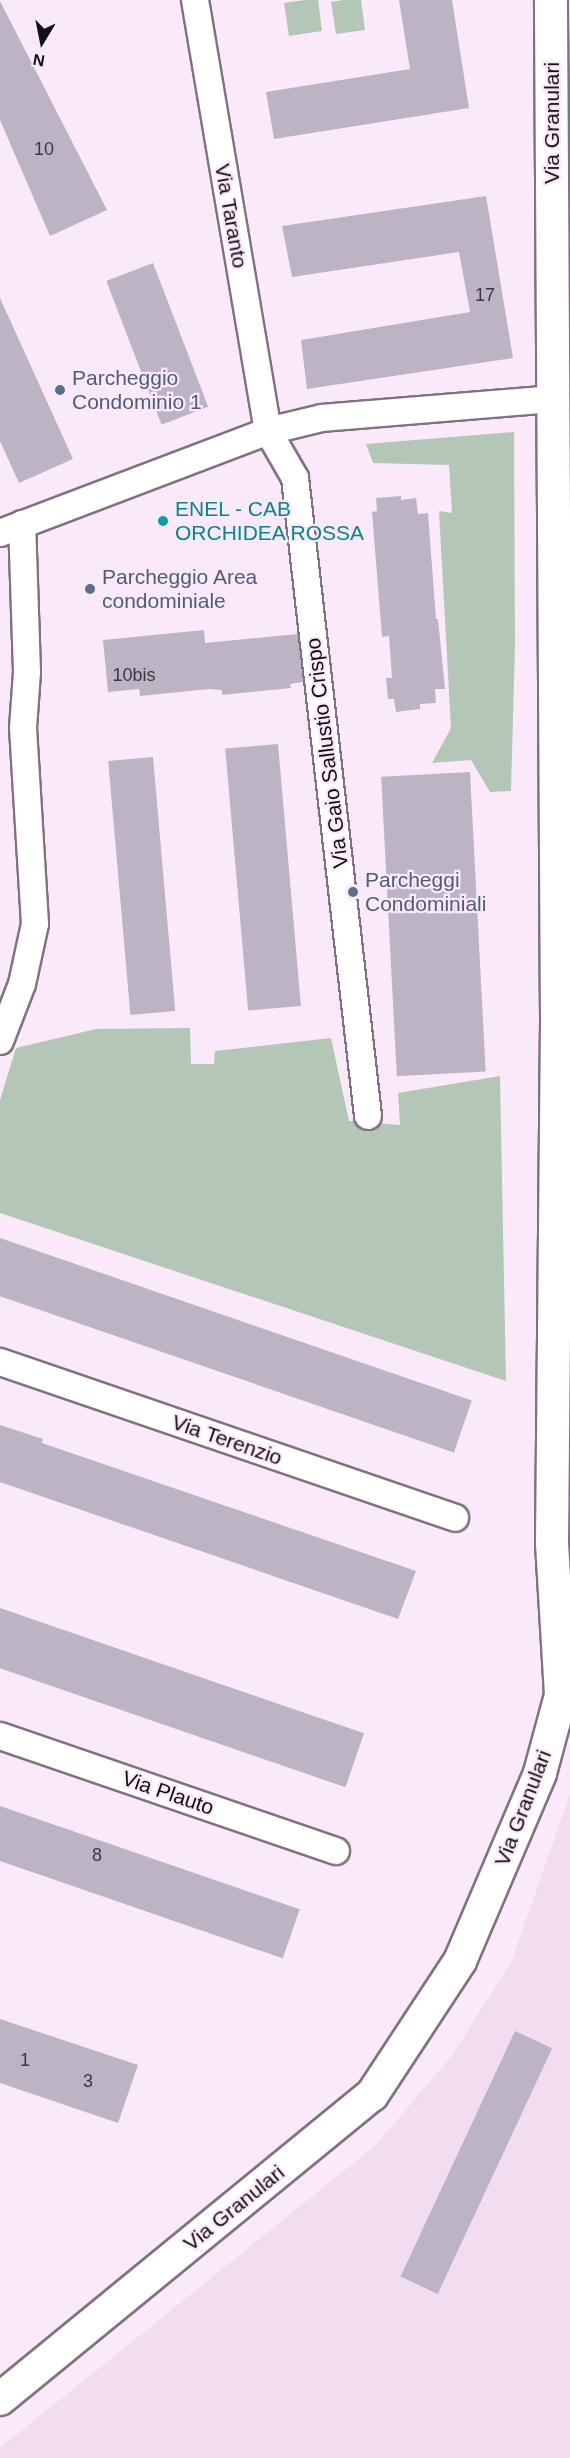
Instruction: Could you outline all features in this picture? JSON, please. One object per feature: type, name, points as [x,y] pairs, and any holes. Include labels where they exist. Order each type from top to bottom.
[{"type":"street","name":"Via Taranto","points":[[195,0],[268,431]]},
{"type":"street","name":"Via Granulari","points":[[0,2399],[372,2095],[460,1961],[540,1773],[566,1695],[552,1543],[564,1021],[554,399],[551,0]]},
{"type":"street","points":[[0,1041],[22,984],[35,924],[23,728],[27,672],[11,528],[268,431],[322,418],[554,399]]},
{"type":"street","name":"Via Gaio Sallustio Crispo","points":[[268,431],[295,478],[368,1116]]},
{"type":"street","name":"Via Terenzio","points":[[0,1362],[455,1518]]},
{"type":"street","name":"Via Plauto","points":[[0,1736],[336,1851]]},
{"type":"shaded area","points":[[570,1794],[570,2458],[0,2458],[0,2448],[376,2145],[453,2054],[512,1960]]},
{"type":"green space","points":[[318,0],[322,31],[289,36],[284,3]]},
{"type":"green space","points":[[361,0],[365,30],[336,34],[331,2]]},
{"type":"green space","points":[[514,432],[515,644],[511,791],[490,792],[471,760],[432,763],[451,728],[439,511],[452,513],[449,465],[373,463],[366,444]]},
{"type":"green space","points":[[190,1028],[191,1064],[214,1064],[215,1051],[331,1038],[349,1121],[400,1125],[398,1093],[500,1076],[506,1381],[0,1213],[0,1100],[16,1048],[96,1029]]},
{"type":"building","points":[[399,0],[452,0],[469,108],[274,139],[266,92],[410,69]]},
{"type":"building","points":[[0,1],[107,210],[50,236],[0,120]]},
{"type":"building","points":[[486,196],[513,358],[307,389],[301,340],[470,312],[459,252],[292,277],[282,226]]},
{"type":"building","points":[[153,263],[208,407],[162,425],[106,281]]},
{"type":"building","points":[[0,298],[73,459],[19,483],[0,441]]},
{"type":"building","points":[[401,496],[401,500],[416,498],[418,514],[428,513],[436,619],[438,619],[445,689],[435,689],[436,703],[420,704],[420,709],[396,712],[394,699],[388,699],[386,678],[392,678],[389,636],[382,637],[372,512],[377,511],[376,498]]},
{"type":"building","points":[[204,630],[205,643],[298,634],[303,682],[290,684],[291,688],[222,695],[222,690],[209,689],[140,696],[139,689],[108,692],[103,640]]},
{"type":"building","points":[[278,744],[301,1006],[248,1011],[225,749]]},
{"type":"building","points":[[153,757],[175,1011],[130,1015],[108,761]]},
{"type":"building","points":[[470,772],[486,1072],[397,1076],[381,777]]},
{"type":"building","points":[[0,1238],[472,1400],[454,1452],[0,1296]]},
{"type":"building","points":[[0,1425],[43,1439],[42,1443],[416,1571],[398,1619],[0,1482]]},
{"type":"building","points":[[0,1608],[364,1733],[345,1787],[0,1668]]},
{"type":"building","points":[[0,1806],[300,1909],[283,1958],[0,1861]]},
{"type":"building","points":[[0,2019],[138,2065],[118,2123],[0,2083]]},
{"type":"building","points":[[515,2031],[552,2048],[438,2294],[400,2277]]},
{"type":"place","name":"Parcheggio Condominio 1","points":[[60,390]]},
{"type":"place","name":"ENEL - CAB ORCHIDEA ROSSA","points":[[163,521]]},
{"type":"place","name":"Parcheggio Area condominiale","points":[[90,589]]},
{"type":"place","name":"Parcheggi Condominiali","points":[[353,892]]}]
